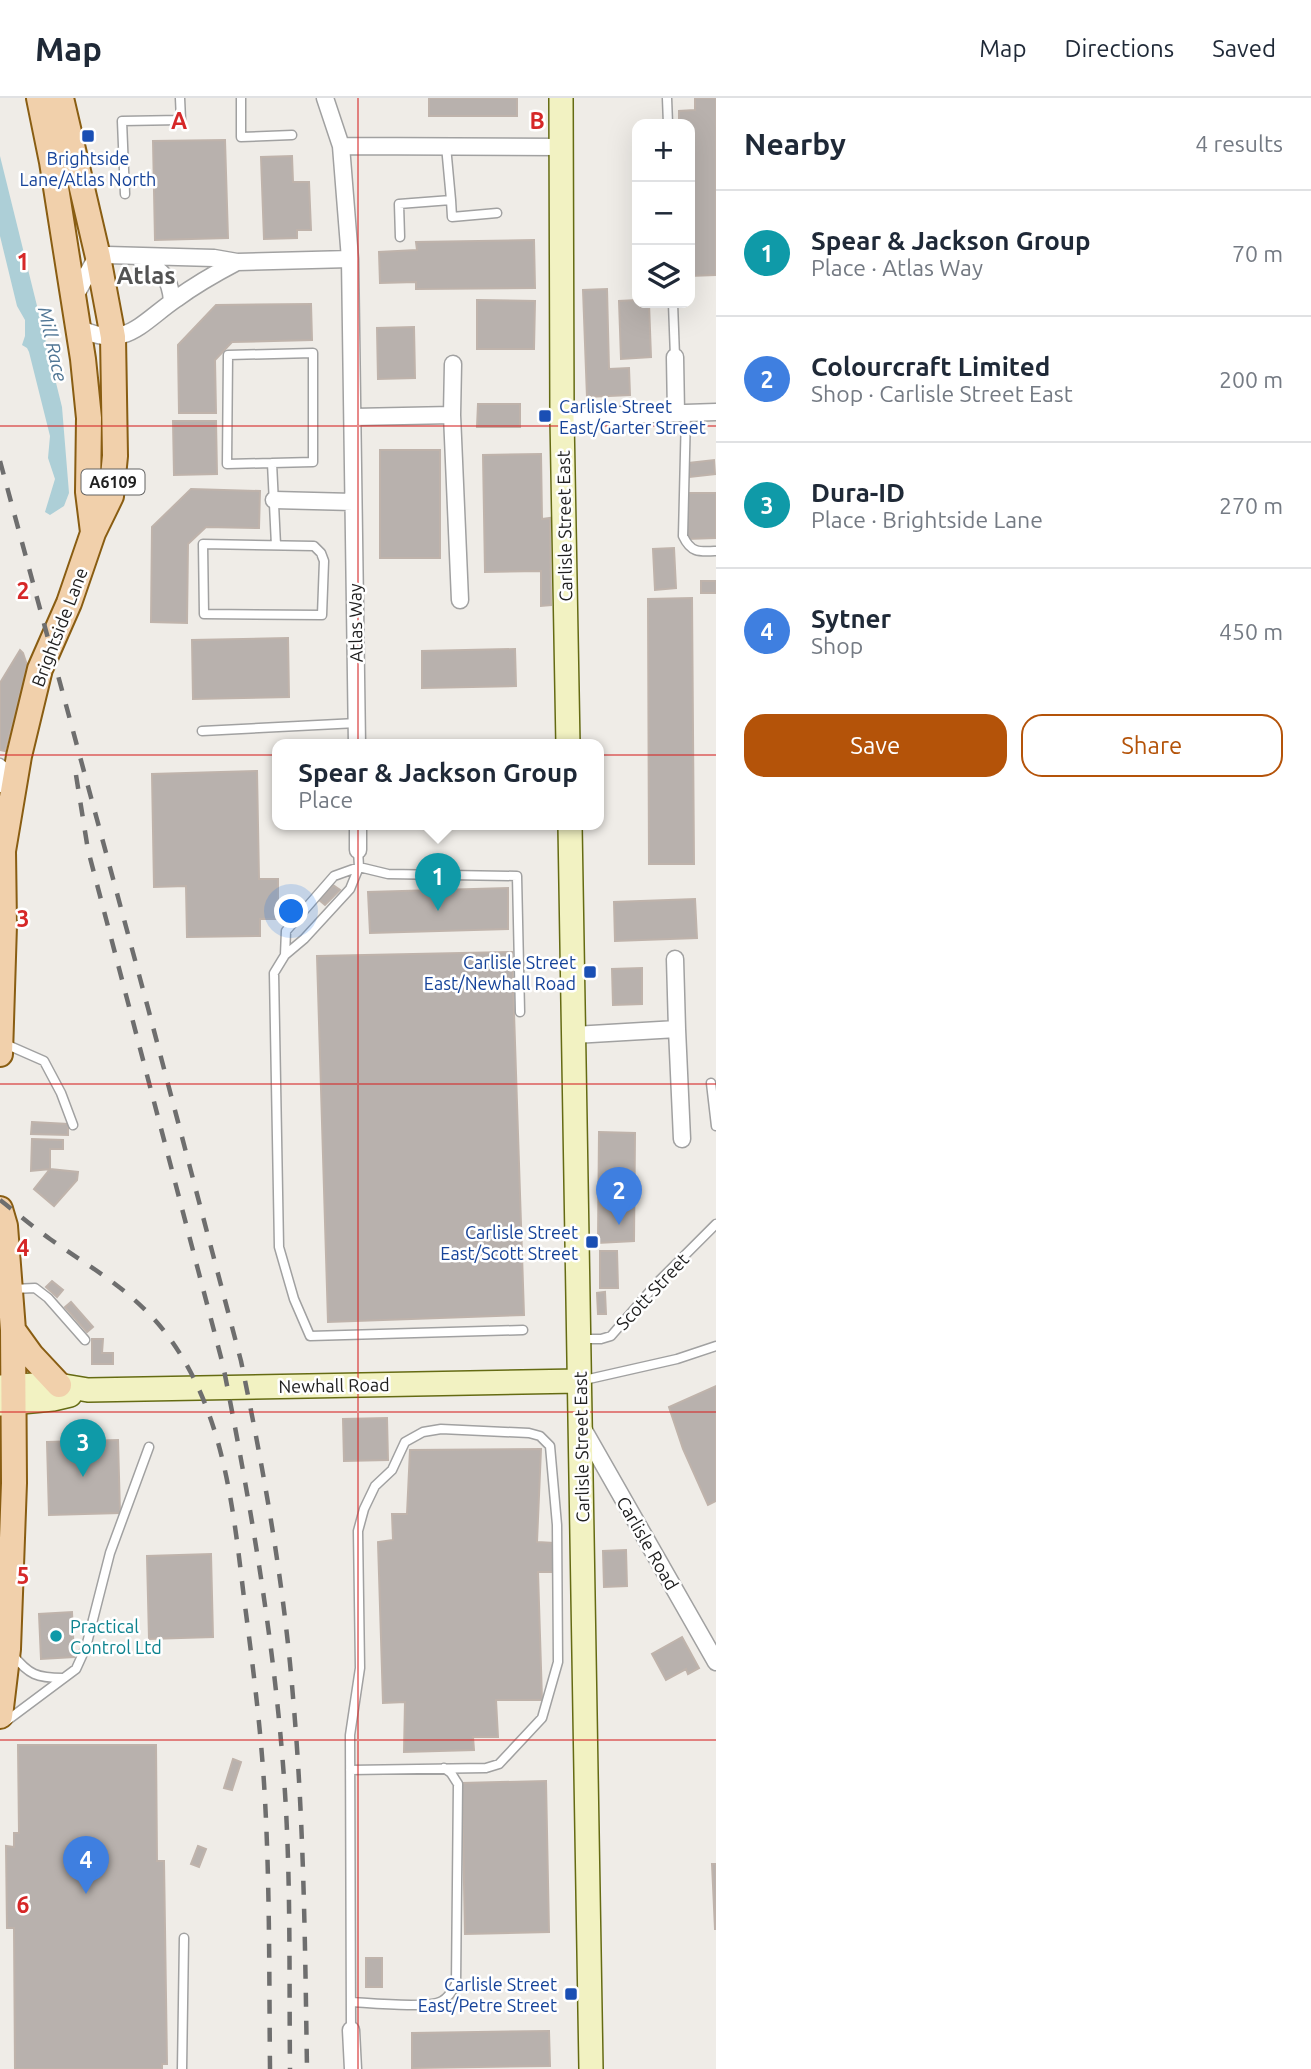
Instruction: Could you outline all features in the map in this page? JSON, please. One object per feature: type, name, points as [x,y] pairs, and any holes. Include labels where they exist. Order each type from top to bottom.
[{"type":"main road","name":"A6109","points":[[39,98],[79,328],[89,418],[88,492],[93,533]]},
{"type":"main road","name":"A6109","points":[[61,98],[98,257],[113,337],[116,404],[113,477],[111,496],[93,533]]},
{"type":"main road","name":"Carlisle Street East","points":[[561,98],[562,417],[568,739]]},
{"type":"main road","name":"Brightside Lane","points":[[0,1054],[3,851],[26,724],[40,669],[69,603],[93,533]]},
{"type":"main road","name":"Carlisle Street East","points":[[570,830],[591,2069]]},
{"type":"main road","points":[[0,1209],[5,1226],[6,1279],[13,1330],[6,1395],[14,1483],[8,1649],[0,1716]]},
{"type":"main road","points":[[13,1330],[31,1355],[59,1385]]},
{"type":"main road","name":"Newhall Road","points":[[6,1395],[59,1385],[88,1390],[579,1381]]},
{"type":"main road","name":"Newhall Road","points":[[6,1395],[53,1399],[88,1390]]},
{"type":"street","name":"Atlas Way","points":[[325,98],[334,117],[341,146],[350,259],[357,739]]},
{"type":"street","points":[[341,146],[562,146]]},
{"type":"street","points":[[74,299],[98,257],[117,255],[137,258],[214,258],[237,262],[350,259]]},
{"type":"street","points":[[137,258],[166,276],[172,301]]},
{"type":"street","points":[[79,328],[100,336],[113,337],[134,332],[172,301],[237,262]]},
{"type":"street","points":[[675,358],[681,413]]},
{"type":"street","points":[[453,364],[452,415],[460,600]]},
{"type":"street","points":[[562,417],[716,412]]},
{"type":"street","points":[[354,417],[452,415]]},
{"type":"street","points":[[274,500],[353,502]]},
{"type":"street","points":[[358,830],[358,850]]},
{"type":"street","points":[[675,959],[682,1139]]},
{"type":"street","points":[[574,1035],[677,1029]]},
{"type":"street","name":"Carlisle Road","points":[[581,1424],[716,1662]]},
{"type":"street","points":[[351,2030],[352,2069]]},
{"type":"lane","points":[[125,194],[122,121],[181,120],[180,98]]},
{"type":"lane","points":[[241,98],[241,137],[292,135]]},
{"type":"lane","points":[[667,98],[668,119]]},
{"type":"lane","points":[[446,146],[452,217],[498,213]]},
{"type":"lane","points":[[400,237],[399,204],[451,200]]},
{"type":"lane","points":[[673,308],[675,358]]},
{"type":"lane","points":[[313,353],[313,462],[272,463],[228,464],[228,355],[313,353]]},
{"type":"lane","points":[[681,413],[683,536],[691,549],[697,552],[716,551]]},
{"type":"lane","points":[[272,463],[276,545]]},
{"type":"lane","points":[[203,544],[276,545],[314,546],[321,553],[324,561],[321,615],[204,614],[203,544]]},
{"type":"lane","points":[[202,731],[357,723]]},
{"type":"lane","points":[[0,764],[4,766],[0,788]]},
{"type":"lane","points":[[358,850],[359,867],[350,888],[304,939],[285,955],[274,973],[279,1247],[294,1299],[310,1336],[523,1330]]},
{"type":"lane","points":[[285,955],[286,931],[334,876],[359,867],[385,874],[517,876],[520,1012]]},
{"type":"lane","points":[[0,1042],[44,1061],[61,1093],[73,1125]]},
{"type":"lane","points":[[711,1083],[716,1126]]},
{"type":"lane","name":"Scott Street","points":[[579,1339],[611,1336],[657,1283],[716,1224]]},
{"type":"lane","points":[[6,1279],[35,1288],[48,1298],[85,1340]]},
{"type":"lane","points":[[579,1381],[677,1359],[716,1346]]},
{"type":"lane","points":[[350,1770],[486,1768],[499,1764],[542,1718],[558,1662],[558,1538],[550,1446],[540,1436],[529,1433],[454,1430],[423,1432],[405,1442],[392,1470],[375,1486],[364,1509],[358,1531],[360,1668],[350,1735],[350,1770],[351,2030]]},
{"type":"lane","points":[[0,1727],[76,1669],[86,1647],[110,1553],[149,1447]]},
{"type":"lane","points":[[8,1649],[32,1674],[45,1678],[63,1678]]},
{"type":"lane","points":[[351,2002],[440,2003],[450,1995],[456,1984],[458,1784],[444,1768]]},
{"type":"lane","points":[[182,2069],[184,1938]]},
{"type":"water","points":[[0,156],[62,407],[69,493],[64,506],[50,515],[45,512],[55,479],[48,458],[50,436],[29,352],[22,345],[25,320],[17,306],[0,236]]},
{"type":"building","points":[[429,98],[517,98],[517,116],[429,116]]},
{"type":"building","points":[[695,98],[716,98],[716,275],[695,276],[695,119],[679,119],[679,111],[695,110]]},
{"type":"building","points":[[225,140],[228,238],[155,240],[153,141]]},
{"type":"building","points":[[292,156],[293,182],[309,182],[311,230],[297,230],[297,238],[264,239],[261,157]]},
{"type":"building","points":[[534,240],[535,288],[416,289],[416,282],[380,283],[379,252],[417,250],[416,242]]},
{"type":"building","points":[[607,289],[609,369],[629,368],[630,395],[587,397],[583,290]]},
{"type":"building","points":[[477,300],[535,301],[534,349],[477,349]]},
{"type":"building","points":[[632,300],[632,308],[649,308],[651,357],[621,359],[619,301]]},
{"type":"building","points":[[311,304],[312,340],[232,342],[215,360],[216,413],[179,413],[178,345],[216,305]]},
{"type":"building","points":[[414,327],[415,378],[378,379],[377,328]]},
{"type":"building","points":[[478,404],[520,404],[520,427],[477,427]]},
{"type":"building","points":[[173,421],[216,421],[217,474],[174,475]]},
{"type":"building","points":[[380,450],[440,450],[440,558],[380,558]]},
{"type":"building","points":[[541,454],[542,519],[550,518],[551,605],[541,606],[541,571],[485,572],[483,455]]},
{"type":"building","points":[[714,460],[715,474],[690,477],[689,463]]},
{"type":"building","points":[[191,489],[260,491],[259,528],[206,527],[188,544],[187,623],[151,622],[152,527]]},
{"type":"building","points":[[687,493],[716,493],[716,538],[687,539]]},
{"type":"building","points":[[674,548],[676,588],[655,590],[653,549]]},
{"type":"building","points":[[701,581],[716,581],[716,593],[701,593]]},
{"type":"building","points":[[692,598],[694,864],[649,864],[648,599]]},
{"type":"building","points":[[288,638],[289,697],[193,699],[192,640]]},
{"type":"building","points":[[515,649],[516,686],[422,688],[422,651]]},
{"type":"building","points":[[20,650],[27,665],[5,751],[0,750],[0,683]]},
{"type":"building","points":[[257,771],[259,879],[278,879],[278,919],[260,919],[260,936],[187,937],[186,886],[154,887],[152,774]]},
{"type":"building","points":[[333,885],[340,890],[325,905],[319,900]]},
{"type":"building","points":[[508,888],[508,929],[370,933],[368,892]]},
{"type":"building","points":[[695,899],[697,938],[615,941],[614,902]]},
{"type":"building","points":[[512,952],[524,1315],[328,1322],[317,956]]},
{"type":"building","points":[[642,968],[642,1004],[613,1005],[612,969]]},
{"type":"building","points":[[32,1122],[68,1124],[68,1135],[31,1134]]},
{"type":"building","points":[[599,1132],[635,1133],[634,1241],[598,1243]]},
{"type":"building","points":[[32,1139],[63,1140],[63,1149],[50,1149],[50,1169],[31,1171]]},
{"type":"building","points":[[50,1169],[78,1172],[77,1180],[54,1206],[34,1189]]},
{"type":"building","points":[[600,1251],[617,1251],[618,1288],[600,1288]]},
{"type":"building","points":[[52,1281],[63,1290],[57,1297],[46,1287]]},
{"type":"building","points":[[605,1292],[606,1314],[598,1314],[597,1293]]},
{"type":"building","points":[[71,1302],[93,1327],[87,1332],[65,1307]]},
{"type":"building","points":[[92,1339],[103,1339],[102,1353],[113,1353],[113,1364],[92,1364]]},
{"type":"building","points":[[716,1386],[716,1501],[708,1505],[683,1449],[669,1407]]},
{"type":"building","points":[[387,1418],[388,1460],[344,1461],[343,1419]]},
{"type":"building","points":[[118,1440],[120,1513],[49,1515],[47,1442]]},
{"type":"building","points":[[541,1449],[537,1542],[554,1543],[554,1572],[538,1572],[542,1700],[496,1700],[498,1737],[473,1737],[474,1750],[404,1752],[405,1702],[383,1703],[378,1542],[393,1540],[392,1514],[407,1514],[410,1450]]},
{"type":"building","points":[[626,1550],[627,1586],[604,1587],[603,1551]]},
{"type":"building","points":[[211,1554],[213,1637],[149,1639],[147,1556]]},
{"type":"building","name":"Practical Control Ltd","points":[[72,1612],[74,1657],[41,1659],[39,1614]]},
{"type":"building","points":[[682,1637],[699,1668],[688,1674],[686,1669],[666,1680],[652,1654]]},
{"type":"building","points":[[18,1745],[156,1745],[157,1861],[164,1861],[167,2064],[162,2064],[162,2069],[15,2069],[14,1928],[7,1928],[6,1846],[14,1847],[14,1833],[19,1833]]},
{"type":"building","points":[[233,1759],[241,1762],[232,1790],[224,1788]]},
{"type":"building","points":[[546,1781],[549,1932],[465,1934],[462,1783]]},
{"type":"building","points":[[198,1846],[206,1849],[199,1867],[191,1864]]},
{"type":"building","points":[[712,1864],[716,1864],[716,1929],[715,1929]]},
{"type":"building","points":[[366,1958],[382,1958],[382,1987],[366,1987]]},
{"type":"building","points":[[549,2031],[550,2066],[412,2068],[412,2033]]},
{"type":"railway","points":[[0,461],[241,1361],[258,1444],[279,1570],[297,1744],[305,1929],[307,2069]]},
{"type":"railway","points":[[76,775],[88,850],[223,1365],[252,1519],[274,1674],[284,1778],[289,1887],[290,2069]]},
{"type":"railway","points":[[0,1200],[113,1282],[155,1320],[187,1365],[214,1428],[230,1495],[260,1737],[267,1854],[270,2069]]},
{"type":"place","name":"Brightside Lane/Atlas North","points":[[88,136]]},
{"type":"place","name":"Carlisle Street East/Garter Street","points":[[545,416]]},
{"type":"place","name":"Spear & Jackson Group","points":[[438,911]]},
{"type":"place","name":"Carlisle Street East/Newhall Road","points":[[590,972]]},
{"type":"place","name":"Colourcraft Limited","points":[[619,1225]]},
{"type":"place","name":"Carlisle Street East/Scott Street","points":[[592,1242]]},
{"type":"place","name":"Dura-ID","points":[[83,1477]]},
{"type":"place","name":"Practical Control Ltd","points":[[56,1636]]},
{"type":"place","name":"Sytner","points":[[86,1894]]},
{"type":"place","name":"Carlisle Street East/Petre Street","points":[[571,1994]]},
{"type":"district","name":"Atlas","points":[[146,275]]},
{"type":"water label","name":"Mill Race","points":[[53,344]]}]
